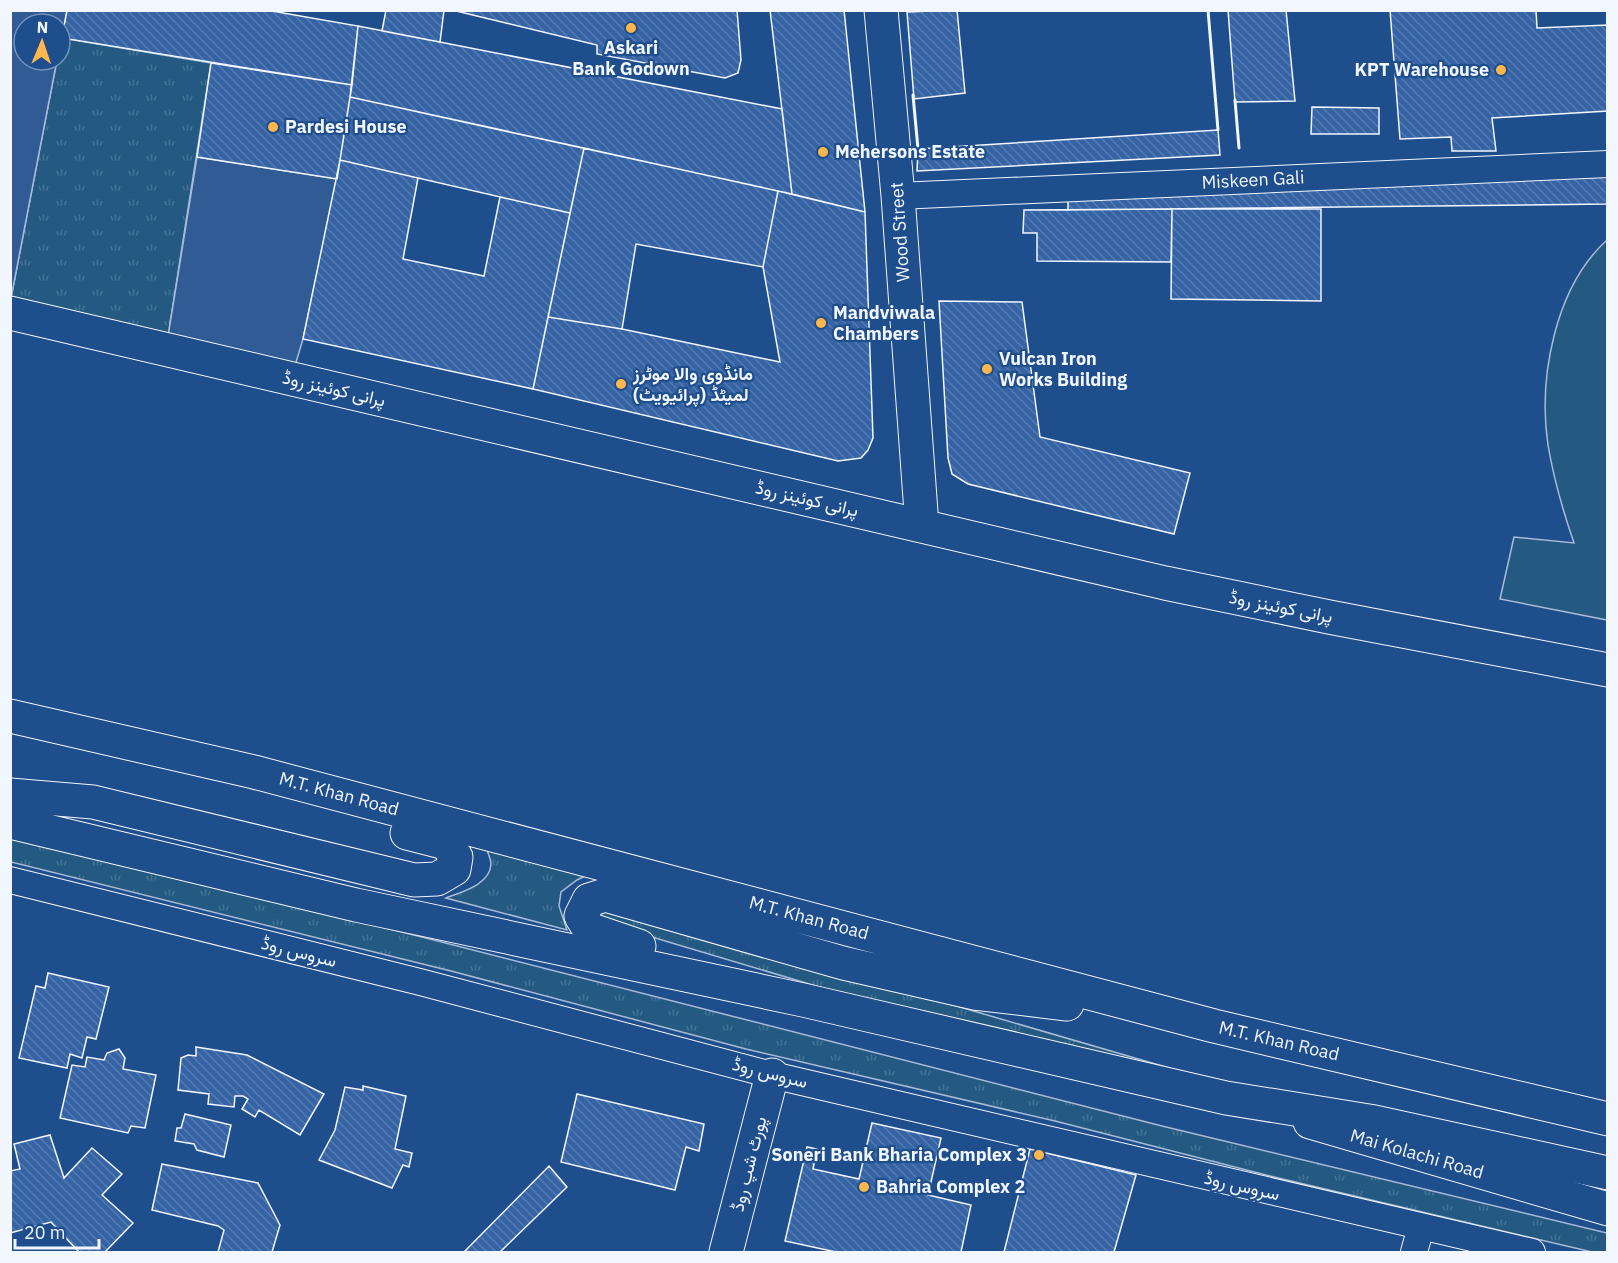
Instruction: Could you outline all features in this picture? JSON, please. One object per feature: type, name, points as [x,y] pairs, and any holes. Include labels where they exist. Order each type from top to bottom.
[{"type":"main road","name":"Wood Street","points":[[881,10],[898,196],[922,526]]},
{"type":"main road","name":"پرانی کوئینز روڈ","points":[[10,313],[1165,583],[1608,670]]},
{"type":"main road","points":[[10,795],[93,802],[414,880],[437,879],[454,869],[456,857],[446,843],[291,804],[18,717]]},
{"type":"main road","name":"M.T. Khan Road","points":[[18,717],[254,772],[1180,1016],[1608,1119]]},
{"type":"main road","points":[[10,822],[356,904],[803,999],[1226,1098],[1375,1122],[1608,1173]]},
{"type":"main road","points":[[803,999],[589,929],[581,916],[589,900],[605,894],[843,963],[974,993],[1180,1016]]},
{"type":"main road","name":"پورٹ شپ روڈ","points":[[726,1252],[772,1075]]},
{"type":"main road","name":"Mai Kolachi Road","points":[[1226,1098],[1608,1209]]},
{"type":"street","name":"Miskeen Gali","points":[[898,196],[1608,164]]},
{"type":"street","name":"سروس روڈ","points":[[10,880],[420,982],[772,1075],[1532,1252]]},
{"type":"street","points":[[1414,1252],[1421,1227]]},
{"type":"green space","points":[[72,40],[211,63],[166,349],[11,298],[55,72],[72,72]]},
{"type":"green space","points":[[1607,240],[1607,620],[1500,599],[1514,537],[1574,543],[1559,494],[1548,445],[1546,391],[1549,363],[1554,335],[1574,282]]},
{"type":"green space","points":[[11,836],[426,938],[1162,1126],[1607,1233],[1607,1252],[1592,1252],[1270,1176],[1055,1121],[746,1049],[451,971],[11,862]]},
{"type":"green space","points":[[485,845],[596,871],[577,880],[561,892],[559,906],[567,930],[446,898],[474,887],[486,877],[491,864]]},
{"type":"green space","points":[[606,904],[1207,1079],[990,1038],[595,920]]},
{"type":"shaded area","points":[[11,11],[67,11],[12,12],[12,72],[55,72],[11,298]]},
{"type":"shaded area","points":[[197,157],[337,179],[303,339],[291,379],[166,349]]},
{"type":"building","points":[[67,10],[266,10],[358,26],[352,85],[72,40],[72,12],[67,12]]},
{"type":"building","points":[[386,10],[444,10],[440,42],[382,31]]},
{"type":"building","name":"Askari Bank Godown","points":[[452,10],[737,10],[741,60],[738,73],[725,78],[597,54],[597,45]]},
{"type":"building","name":"Mehersons Estate","points":[[770,10],[844,10],[865,212],[792,194]]},
{"type":"building","points":[[957,10],[965,93],[914,99],[907,12]]},
{"type":"building","points":[[1228,10],[1286,10],[1295,101],[1235,102]]},
{"type":"building","name":"KPT Warehouse","points":[[1390,10],[1536,10],[1537,28],[1608,25],[1608,111],[1492,118],[1496,151],[1452,151],[1451,137],[1400,139]]},
{"type":"building","points":[[358,26],[782,109],[792,194],[350,97]]},
{"type":"building","name":"Pardesi House","points":[[211,63],[352,85],[337,179],[197,157]]},
{"type":"building","points":[[350,97],[584,148],[570,213],[340,160]]},
{"type":"building","points":[[1312,107],[1379,108],[1379,134],[1311,134]]},
{"type":"building","points":[[1218,130],[1220,155],[917,171],[918,149]]},
{"type":"building","points":[[584,148],[778,191],[763,267],[636,244],[622,329],[548,317]]},
{"type":"building","points":[[340,160],[418,178],[403,259],[484,276],[500,197],[570,213],[533,389],[303,339]]},
{"type":"building","points":[[1608,174],[1608,204],[1068,210],[1068,196]]},
{"type":"building","name":"Mandviwala Chambers","points":[[778,191],[865,212],[873,438],[868,450],[861,458],[838,461],[533,389],[548,317],[622,329],[780,362],[763,267]]},
{"type":"building","points":[[1172,209],[1321,209],[1321,301],[1171,299]]},
{"type":"building","points":[[1172,209],[1171,262],[1037,261],[1037,233],[1023,233],[1024,210]]},
{"type":"building","name":"Vulcan Iron Works Building","points":[[939,301],[1022,302],[1040,437],[1190,473],[1174,534],[968,484],[952,474],[948,458]]},
{"type":"building","points":[[48,973],[109,987],[96,1039],[87,1037],[82,1058],[70,1054],[67,1068],[19,1058],[36,986],[45,988]]},
{"type":"building","points":[[196,1047],[247,1055],[324,1094],[300,1135],[259,1110],[255,1117],[242,1109],[248,1099],[243,1096],[235,1096],[234,1107],[208,1104],[209,1094],[178,1090],[181,1058],[188,1055],[196,1056]]},
{"type":"building","points":[[119,1049],[125,1058],[123,1069],[156,1075],[145,1128],[131,1126],[128,1133],[60,1118],[72,1065],[85,1067],[87,1057],[104,1060],[107,1053]]},
{"type":"building","points":[[363,1086],[406,1096],[395,1149],[412,1153],[409,1167],[403,1165],[392,1188],[319,1160],[335,1130],[345,1087],[363,1090]]},
{"type":"building","points":[[577,1094],[704,1124],[699,1151],[686,1147],[675,1190],[561,1162]]},
{"type":"building","points":[[185,1114],[231,1125],[224,1157],[197,1150],[194,1144],[175,1141],[177,1128],[181,1128]]},
{"type":"building","name":"Bahria Complex 2","points":[[872,1123],[941,1138],[928,1195],[971,1205],[961,1252],[836,1252],[785,1241],[807,1147],[817,1149],[813,1169],[859,1179]]},
{"type":"building","points":[[50,1135],[64,1178],[92,1148],[122,1174],[102,1195],[133,1223],[105,1252],[79,1252],[51,1222],[10,1233],[10,1171],[20,1169],[14,1144]]},
{"type":"building","points":[[1030,1149],[1136,1175],[1114,1252],[1004,1252]]},
{"type":"building","points":[[162,1164],[258,1183],[280,1225],[272,1252],[218,1252],[224,1230],[218,1226],[152,1210]]},
{"type":"building","points":[[549,1166],[567,1187],[500,1252],[464,1252]]},
{"type":"wall","points":[[1208,10],[1218,130]]},
{"type":"wall","points":[[913,95],[918,149]]},
{"type":"wall","points":[[1235,100],[1239,148]]},
{"type":"place","name":"Askari Bank Godown","points":[[631,28]]},
{"type":"place","name":"KPT Warehouse","points":[[1501,70]]},
{"type":"place","name":"Pardesi House","points":[[273,127]]},
{"type":"place","name":"Mehersons Estate","points":[[823,152]]},
{"type":"place","name":"Mandviwala Chambers","points":[[821,323]]},
{"type":"place","name":"Vulcan Iron Works Building","points":[[987,369]]},
{"type":"place","name":"مانڈوی والا موٹرز (پرائیویٹ) لمیٹڈ","points":[[621,384]]},
{"type":"place","name":"Soneri Bank Bharia Complex 3","points":[[1039,1155]]},
{"type":"place","name":"Bahria Complex 2","points":[[864,1187]]}]
